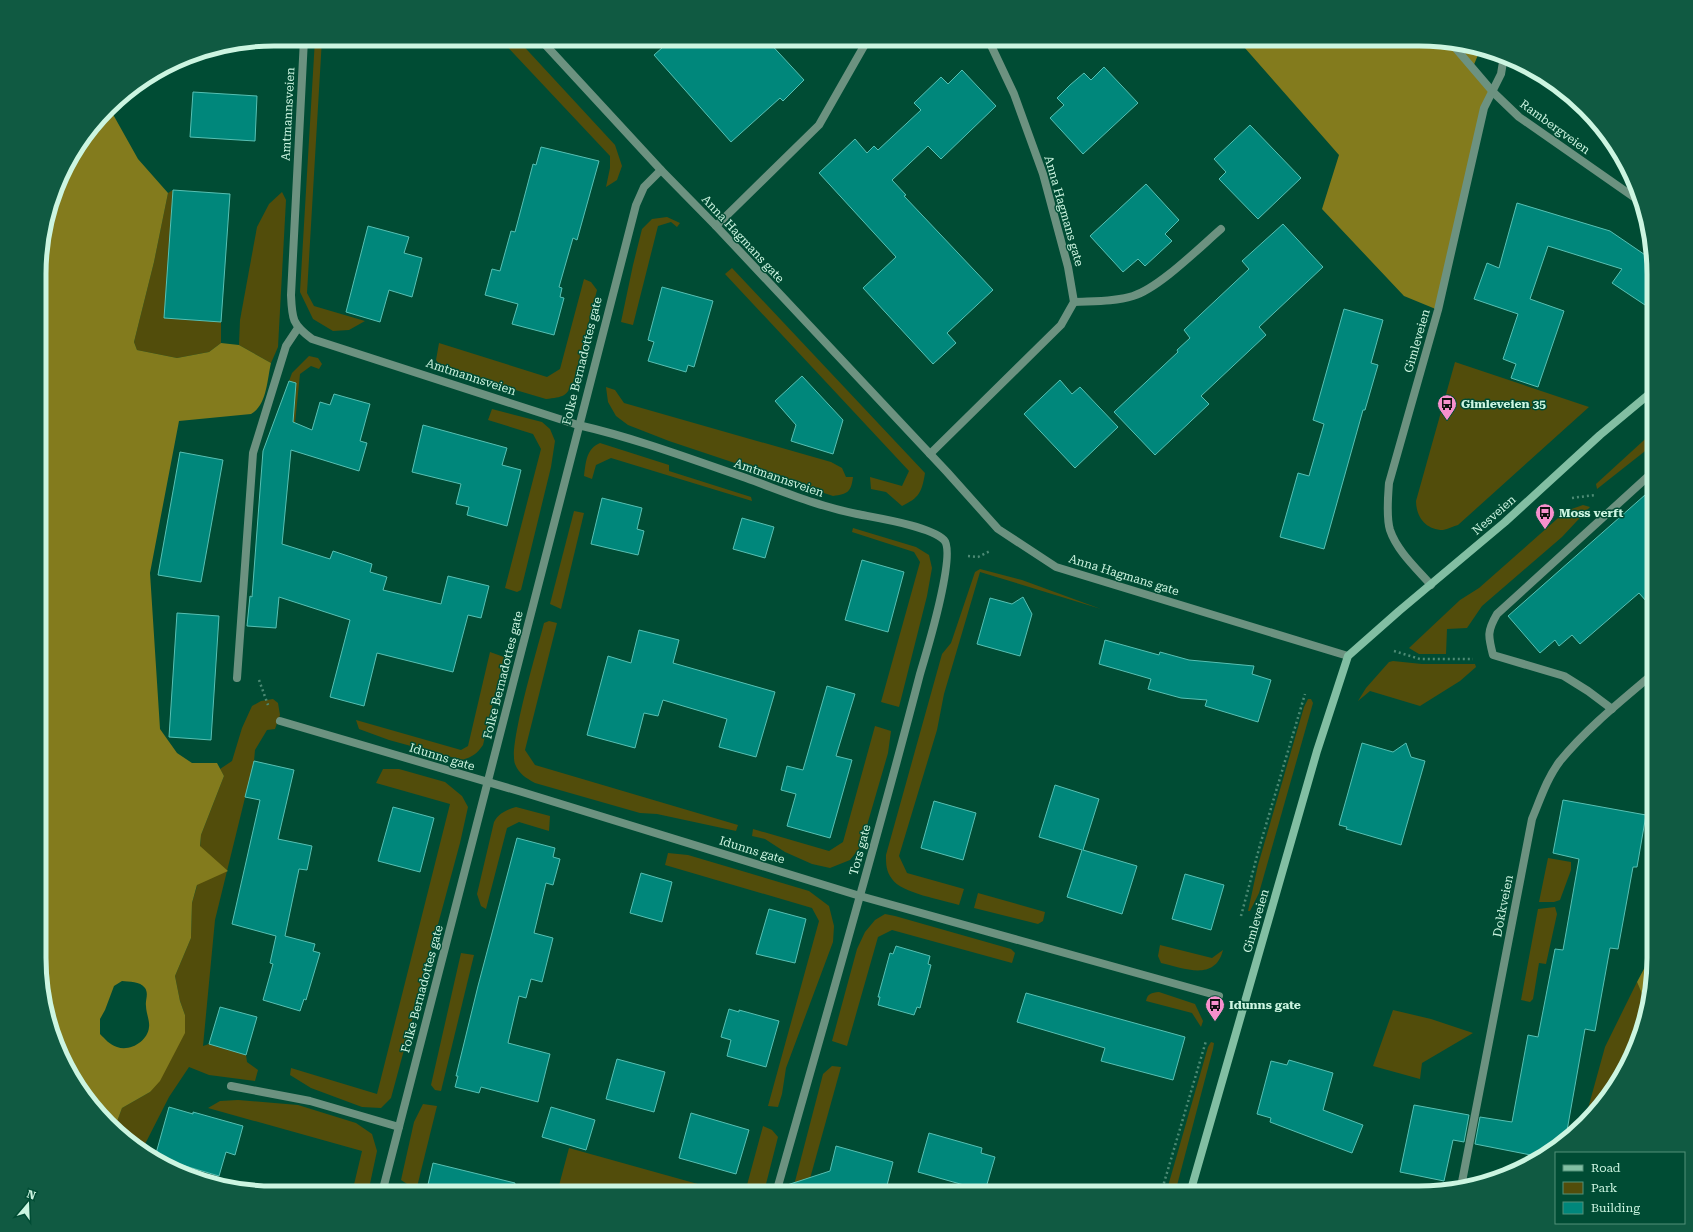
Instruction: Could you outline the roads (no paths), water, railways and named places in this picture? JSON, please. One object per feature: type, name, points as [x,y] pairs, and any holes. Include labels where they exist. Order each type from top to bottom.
[{"type":"main road","name":"Nesveien","points":[[1348,656],[1505,522],[1600,435],[1647,396]]},
{"type":"main road","name":"Gimleveien","points":[[1192,1186],[1317,751],[1348,656]]},
{"type":"street","name":"Amtmannsveien","points":[[304,46],[291,295],[292,314],[298,328],[312,339],[578,425],[609,432],[748,479],[797,498],[834,509],[901,522],[917,528]]},
{"type":"street","name":"Anna Hagmans gate","points":[[546,46],[661,170],[716,226],[930,454],[998,529],[1056,567],[1348,656]]},
{"type":"street","points":[[716,226],[819,125],[864,46]]},
{"type":"street","name":"Anna Hagmans gate","points":[[991,46],[1014,94],[1044,174],[1068,267],[1074,302]]},
{"type":"street","name":"Rambergveien","points":[[1456,49],[1493,92],[1519,117],[1534,129],[1634,197]]},
{"type":"street","name":"Gimleveien","points":[[1431,585],[1401,550],[1390,529],[1388,503],[1389,483],[1438,310],[1484,108],[1501,74],[1503,62]]},
{"type":"street","name":"Folke Bernadottes gate","points":[[384,1186],[488,783],[578,425],[636,205],[644,187],[661,170]]},
{"type":"street","points":[[930,454],[1061,325],[1074,302],[1119,300],[1134,296],[1161,280],[1222,229]]},
{"type":"street","points":[[237,678],[253,452],[286,346],[298,328]]},
{"type":"street","points":[[1612,709],[1588,691],[1564,676],[1493,656],[1488,638],[1490,627],[1497,614],[1647,477]]},
{"type":"street","name":"Tors gate","points":[[778,1186],[860,896],[938,606],[946,569],[948,547],[944,540],[917,528]]},
{"type":"street","name":"Dokkveien","points":[[1463,1182],[1532,819],[1548,782],[1560,762],[1599,720],[1647,679]]},
{"type":"street","name":"Idunns gate","points":[[280,721],[860,896],[1218,996]]},
{"type":"street","points":[[231,1086],[310,1101],[399,1127]]},
{"type":"place","name":"Gimleveien 35","points":[[1447,421]]},
{"type":"place","name":"Moss verft","points":[[1545,530]]},
{"type":"place","name":"Idunns gate","points":[[1215,1022]]}]
